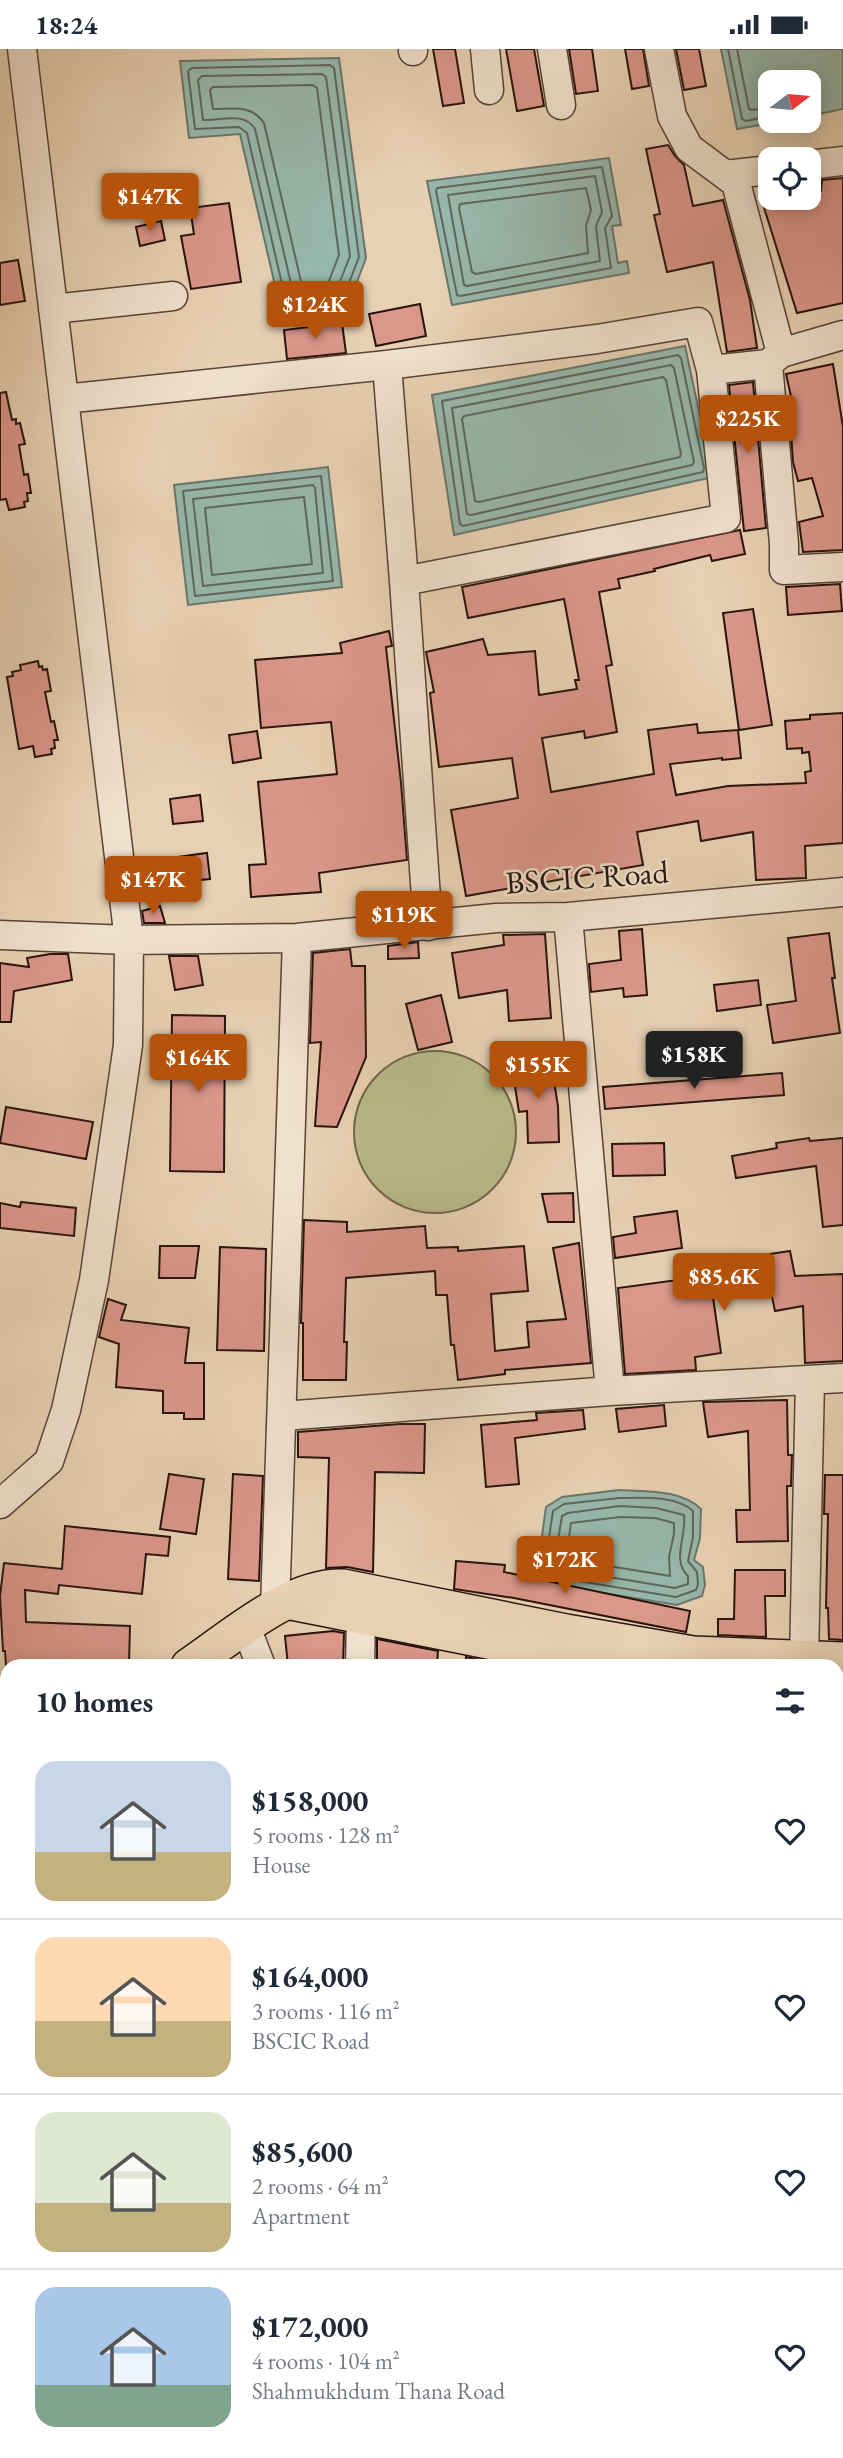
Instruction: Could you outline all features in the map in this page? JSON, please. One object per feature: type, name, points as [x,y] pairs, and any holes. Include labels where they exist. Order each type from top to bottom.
[{"type":"main road","points":[[199,1659],[280,1604],[316,1589],[343,1587],[566,1632],[693,1654],[786,1659]]},
{"type":"main road","points":[[280,1604],[361,1616],[554,1659]]},
{"type":"street","points":[[0,1504],[49,1461],[66,1410],[94,1280],[128,1045],[129,940],[22,49]]},
{"type":"street","points":[[485,49],[489,90]]},
{"type":"street","points":[[552,49],[561,105]]},
{"type":"street","points":[[659,49],[672,116],[690,148],[736,183],[775,358],[785,544],[784,570],[843,567]]},
{"type":"street","points":[[821,164],[843,161]]},
{"type":"street","points":[[725,175],[758,171]]},
{"type":"street","points":[[53,309],[173,296]]},
{"type":"street","points":[[64,399],[387,365],[597,339],[698,322],[711,370],[726,518],[404,581]]},
{"type":"street","points":[[711,370],[775,358],[843,335]]},
{"type":"street","points":[[387,365],[428,926]]},
{"type":"street","name":"BSCIC Road","points":[[0,935],[129,940],[298,938],[496,918],[568,917],[843,892]]},
{"type":"street","points":[[568,917],[610,1391]]},
{"type":"street","points":[[280,1604],[282,1416],[298,938]]},
{"type":"street","points":[[282,1416],[610,1391],[843,1378]]},
{"type":"street","points":[[804,1659],[810,1380]]},
{"type":"street","points":[[360,1659],[361,1616]]},
{"type":"street","points":[[246,1627],[258,1659]]},
{"type":"green space","points":[[435,1051],[466,1057],[492,1075],[510,1101],[516,1132],[510,1163],[492,1189],[466,1207],[435,1213],[404,1207],[378,1189],[360,1163],[354,1132],[360,1101],[378,1075],[404,1057]]},
{"type":"water","points":[[721,49],[843,49],[843,109],[821,114],[821,70],[758,70],[758,125],[737,129]]},
{"type":"water","points":[[339,58],[366,258],[343,319],[283,320],[240,134],[189,138],[180,61]]},
{"type":"water","points":[[609,158],[621,225],[612,226],[618,263],[627,261],[629,273],[452,305],[427,181]]},
{"type":"water","points":[[685,346],[713,477],[454,535],[432,395]]},
{"type":"water","points":[[328,467],[342,587],[188,605],[174,485]]},
{"type":"water","points":[[619,1490],[673,1495],[701,1509],[700,1538],[694,1560],[703,1567],[705,1585],[702,1596],[677,1605],[542,1583],[538,1565],[546,1507],[562,1497]]},
{"type":"building","points":[[433,49],[455,49],[464,103],[443,106]]},
{"type":"building","points":[[506,49],[534,49],[544,106],[517,111]]},
{"type":"building","points":[[569,49],[592,49],[598,91],[576,94]]},
{"type":"building","points":[[625,49],[643,49],[649,86],[632,89]]},
{"type":"building","points":[[676,49],[699,49],[706,86],[684,90]]},
{"type":"building","points":[[668,145],[684,165],[693,206],[723,200],[750,300],[757,348],[727,352],[713,262],[667,272],[654,215],[660,214],[646,149]]},
{"type":"building","points":[[843,178],[843,303],[797,313],[765,210],[821,210],[822,180]]},
{"type":"building","points":[[229,203],[241,282],[191,289],[181,236],[194,234],[190,208]]},
{"type":"building","points":[[161,221],[165,240],[140,246],[136,227]]},
{"type":"building","points":[[18,260],[25,301],[0,305],[0,263]]},
{"type":"building","points":[[420,304],[426,336],[376,346],[369,314]]},
{"type":"building","points":[[342,323],[346,353],[287,359],[284,330]]},
{"type":"building","points":[[833,364],[843,427],[843,550],[803,552],[799,522],[823,516],[812,478],[798,481],[793,462],[791,433],[794,433],[789,411],[794,410],[786,374]]},
{"type":"building","points":[[753,382],[766,528],[744,531],[729,385]]},
{"type":"building","points":[[6,392],[12,420],[16,419],[16,424],[20,423],[25,444],[19,445],[24,475],[28,474],[31,493],[27,493],[28,501],[24,502],[25,507],[9,510],[6,499],[0,500],[0,393]]},
{"type":"building","points":[[740,530],[745,554],[712,561],[710,555],[654,569],[655,571],[618,579],[620,588],[599,592],[612,665],[606,666],[617,732],[585,738],[584,731],[542,738],[551,792],[654,774],[648,730],[697,724],[698,733],[738,730],[741,758],[670,764],[676,795],[728,786],[806,783],[805,772],[811,771],[809,752],[802,753],[802,748],[787,749],[785,721],[810,719],[810,715],[843,713],[843,843],[805,846],[806,878],[756,880],[753,832],[701,841],[698,821],[637,832],[643,865],[466,896],[451,810],[518,798],[512,758],[439,767],[430,693],[434,692],[426,652],[483,639],[488,655],[535,651],[539,695],[577,689],[575,680],[579,680],[564,599],[468,618],[462,587]]},
{"type":"building","points":[[840,584],[842,611],[788,615],[786,587]]},
{"type":"building","points":[[753,609],[772,725],[739,730],[723,613]]},
{"type":"building","points":[[389,631],[392,646],[386,647],[407,860],[319,873],[321,892],[251,897],[249,865],[266,864],[258,782],[337,774],[331,722],[261,728],[255,660],[342,653],[340,643]]},
{"type":"building","points":[[38,661],[39,667],[47,669],[51,691],[45,692],[58,740],[54,740],[55,748],[51,749],[52,754],[35,757],[33,746],[19,749],[7,677],[13,676],[12,672],[21,670],[20,665]]},
{"type":"building","points":[[257,731],[261,758],[233,763],[229,735]]},
{"type":"building","points":[[200,795],[203,821],[173,824],[170,799]]},
{"type":"building","points":[[207,853],[210,879],[180,882],[177,857]]},
{"type":"building","points":[[160,906],[165,923],[144,923],[142,911]]},
{"type":"building","points":[[642,929],[647,995],[624,997],[623,988],[591,992],[589,964],[621,960],[619,931]]},
{"type":"building","points":[[829,933],[840,1033],[773,1043],[767,1005],[796,1001],[788,938]]},
{"type":"building","points":[[545,934],[551,1018],[509,1021],[507,990],[459,998],[452,953],[504,945],[503,935]]},
{"type":"building","points":[[418,942],[419,958],[388,959],[388,946]]},
{"type":"building","points":[[350,949],[352,966],[365,966],[366,1057],[337,1127],[315,1126],[321,1042],[310,1043],[313,953]]},
{"type":"building","points":[[68,954],[72,980],[14,991],[11,1022],[0,1022],[0,963],[29,967],[27,958]]},
{"type":"building","points":[[169,956],[198,956],[203,985],[175,990]]},
{"type":"building","points":[[758,980],[761,1005],[717,1011],[714,985]]},
{"type":"building","points":[[441,995],[452,1042],[418,1050],[406,1004]]},
{"type":"building","points":[[172,1015],[225,1016],[224,1172],[170,1171]]},
{"type":"building","points":[[551,1062],[558,1106],[559,1142],[528,1143],[527,1111],[519,1112],[512,1068]]},
{"type":"building","points":[[782,1073],[784,1095],[605,1109],[603,1087]]},
{"type":"building","points":[[6,1107],[93,1122],[86,1159],[0,1143]]},
{"type":"building","points":[[809,1138],[810,1141],[843,1138],[843,1225],[823,1227],[816,1166],[736,1178],[732,1156],[777,1148],[776,1143]]},
{"type":"building","points":[[664,1143],[665,1175],[613,1176],[612,1144]]},
{"type":"building","points":[[573,1193],[574,1222],[548,1222],[542,1194]]},
{"type":"building","points":[[21,1202],[76,1208],[74,1236],[0,1228],[0,1203],[20,1207]]},
{"type":"building","points":[[677,1211],[682,1248],[615,1258],[613,1237],[636,1233],[634,1217]]},
{"type":"building","points":[[304,1220],[347,1222],[347,1232],[425,1226],[427,1248],[458,1247],[458,1251],[524,1246],[528,1291],[491,1294],[495,1351],[529,1347],[527,1322],[566,1319],[553,1248],[579,1243],[591,1363],[505,1370],[505,1374],[458,1380],[454,1345],[451,1345],[447,1295],[436,1295],[435,1271],[346,1278],[346,1380],[303,1380],[301,1323]]},
{"type":"building","points":[[160,1246],[199,1246],[195,1278],[159,1278]]},
{"type":"building","points":[[220,1247],[266,1249],[264,1351],[217,1350]]},
{"type":"building","points":[[790,1251],[795,1276],[843,1274],[843,1361],[805,1363],[803,1306],[775,1311],[769,1283],[712,1290],[721,1353],[695,1357],[696,1370],[625,1374],[618,1288],[700,1277],[698,1265]]},
{"type":"building","points":[[108,1299],[126,1305],[121,1320],[189,1328],[185,1363],[204,1363],[204,1419],[184,1419],[184,1413],[163,1413],[163,1391],[116,1387],[119,1344],[99,1337]]},
{"type":"building","points":[[787,1400],[788,1455],[792,1455],[791,1486],[787,1486],[788,1541],[737,1542],[736,1510],[750,1510],[748,1431],[708,1437],[703,1402]]},
{"type":"building","points":[[664,1405],[666,1426],[619,1432],[616,1409]]},
{"type":"building","points":[[583,1410],[585,1429],[515,1438],[519,1484],[486,1487],[481,1425],[537,1420],[536,1413]]},
{"type":"building","points":[[425,1424],[424,1473],[375,1472],[373,1572],[347,1567],[326,1568],[329,1458],[298,1457],[298,1432]]},
{"type":"building","points":[[169,1474],[204,1479],[196,1534],[160,1529]]},
{"type":"building","points":[[233,1474],[263,1476],[259,1581],[228,1579]]},
{"type":"building","points":[[825,1475],[843,1475],[843,1640],[829,1639],[826,1608],[828,1514],[824,1514]]},
{"type":"building","points":[[65,1526],[170,1537],[168,1556],[146,1554],[142,1594],[59,1585],[58,1594],[25,1590],[26,1622],[130,1626],[129,1659],[6,1659],[0,1596],[4,1563],[62,1569]]},
{"type":"building","points":[[456,1561],[505,1565],[504,1572],[690,1611],[686,1632],[454,1589]]},
{"type":"building","points":[[735,1570],[785,1570],[785,1596],[765,1596],[766,1637],[718,1635],[718,1619],[734,1619]]},
{"type":"building","points":[[333,1631],[344,1633],[343,1659],[287,1659],[285,1636]]},
{"type":"building","points":[[377,1639],[438,1651],[437,1659],[377,1659]]}]
